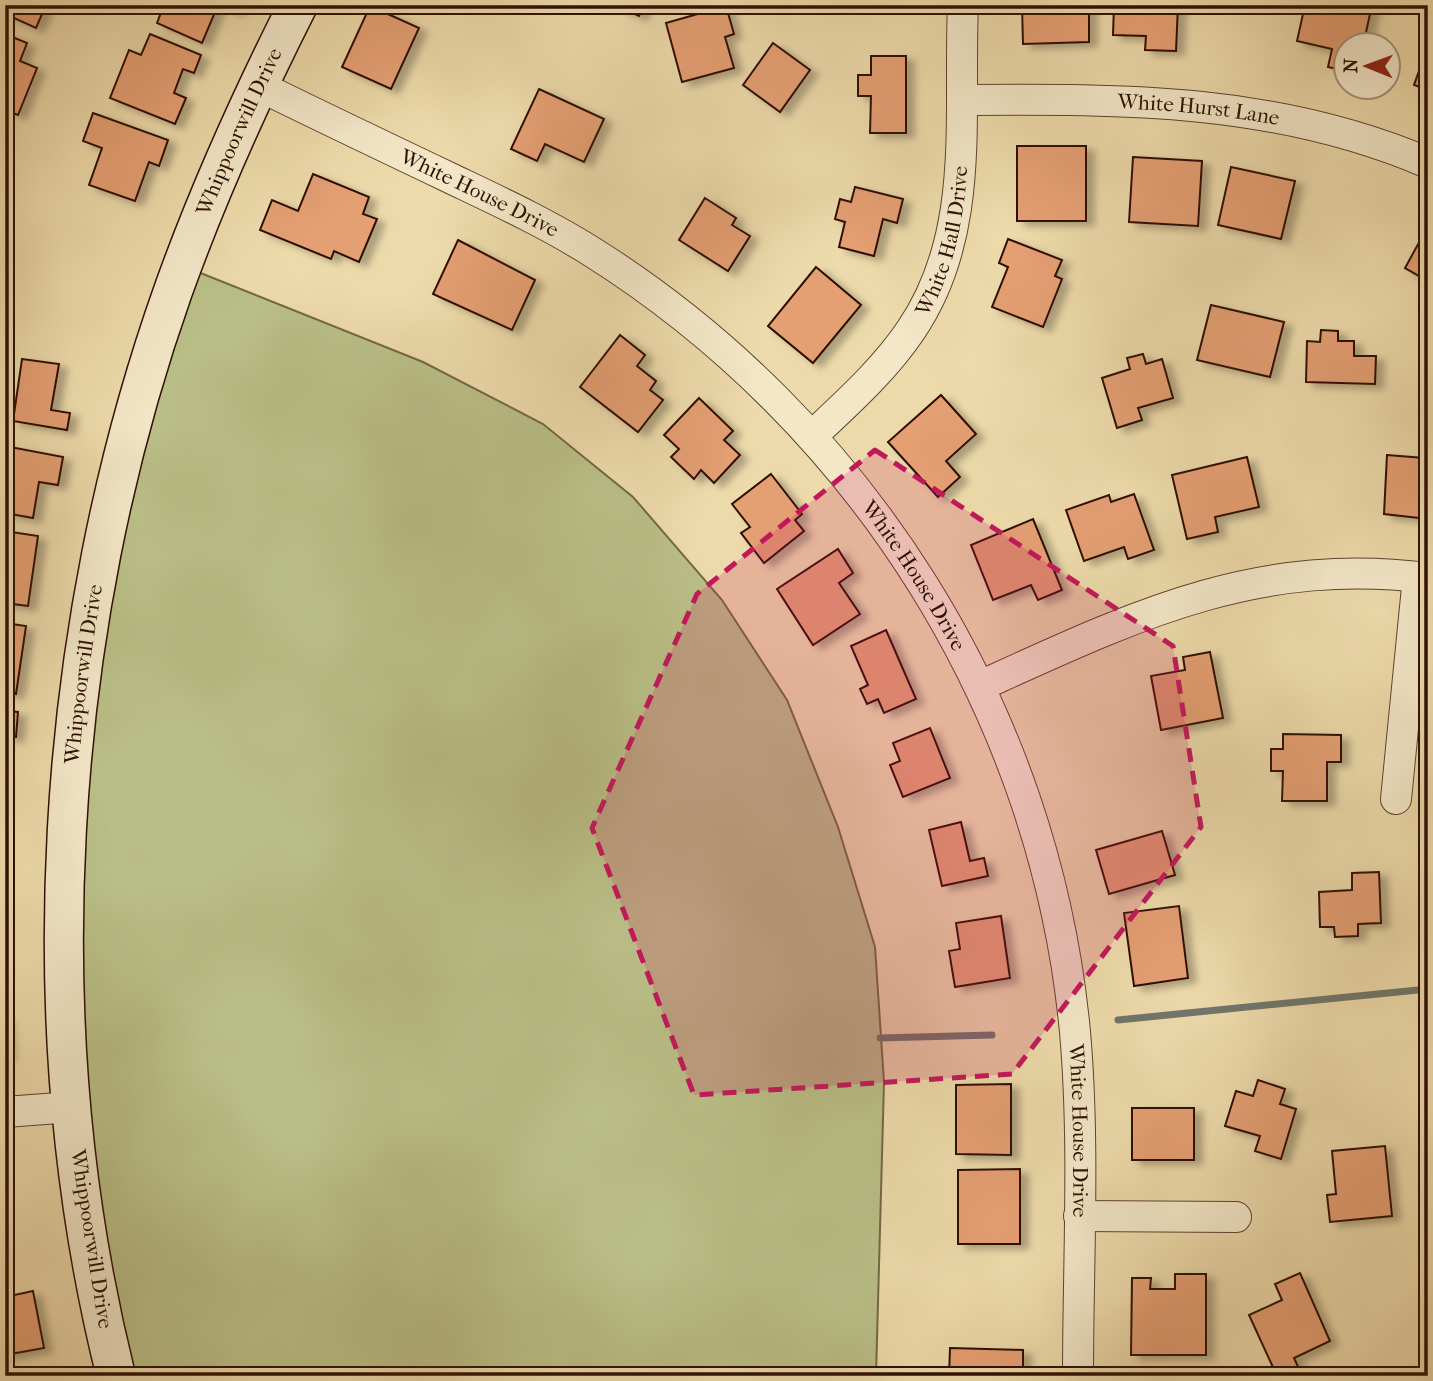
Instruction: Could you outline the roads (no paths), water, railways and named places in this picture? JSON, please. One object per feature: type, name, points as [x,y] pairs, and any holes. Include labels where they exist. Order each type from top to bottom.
[{"type":"street","name":"Whippoorwill Drive","points":[[116,1376],[89,1239],[72,1107],[65,976],[69,817],[81,692],[98,578],[131,430],[167,307],[199,222],[298,5]]},
{"type":"street","name":"White Hall Drive","points":[[813,435],[854,397],[901,344],[932,291],[948,249],[958,201],[963,100],[963,5]]},
{"type":"street","name":"White House Drive","points":[[259,86],[528,216],[588,249],[748,369],[813,435],[910,561],[938,606],[980,686],[1021,786],[1040,844],[1060,929],[1077,1062],[1078,1376]]},
{"type":"street","name":"White Hurst Lane","points":[[963,100],[1112,100],[1216,107],[1333,130],[1428,163]]},
{"type":"street","points":[[980,686],[1123,621],[1223,590],[1312,573],[1423,577],[1396,799]]},
{"type":"street","points":[[5,1112],[72,1107]]},
{"type":"street","points":[[1079,1216],[1236,1217]]},
{"type":"waterway","points":[[1118,1020],[1428,989]]},
{"type":"waterway","points":[[880,1038],[992,1035]]}]
